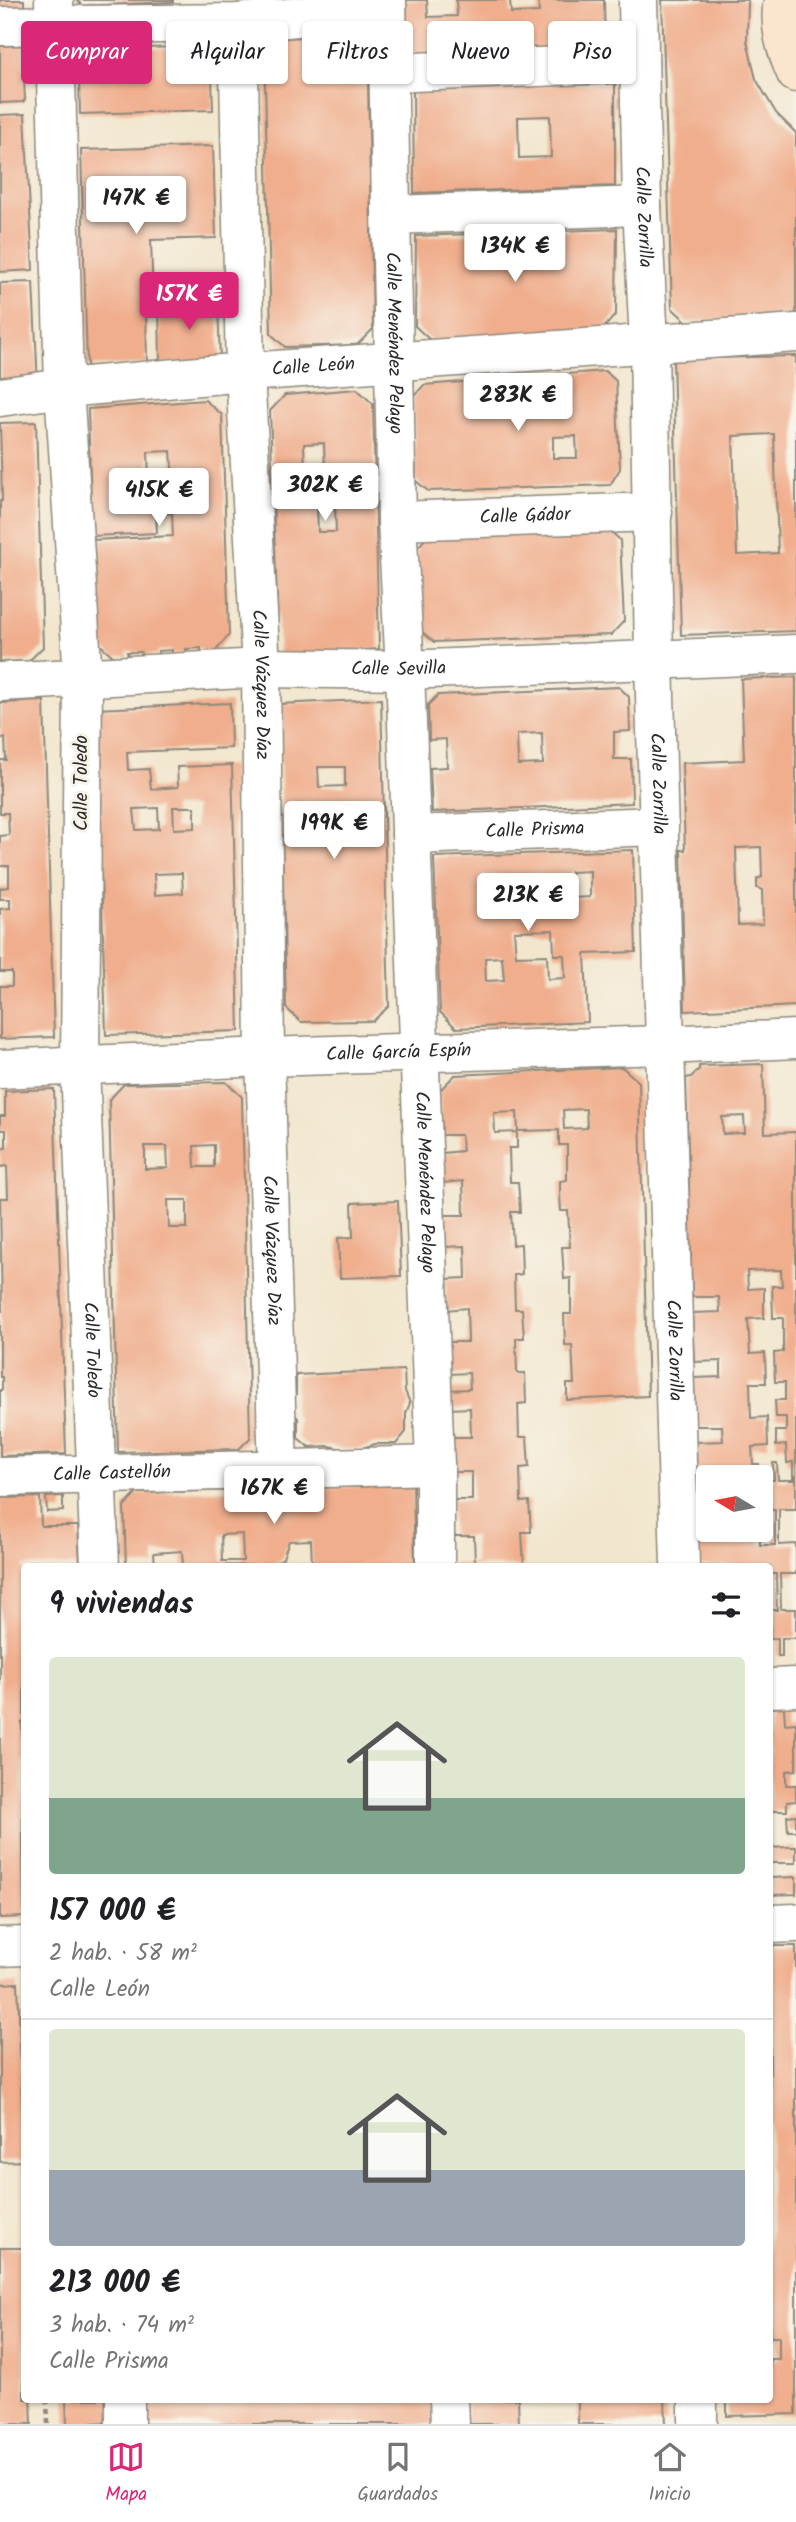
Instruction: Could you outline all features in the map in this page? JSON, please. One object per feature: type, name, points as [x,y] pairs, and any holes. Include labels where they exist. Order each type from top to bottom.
[{"type":"main road","points":[[783,0],[781,11],[785,47],[796,73]]},
{"type":"street","name":"Calle Zorrilla","points":[[638,0],[680,1563]]},
{"type":"street","points":[[254,21],[387,4]]},
{"type":"street","points":[[0,26],[55,12],[205,21]]},
{"type":"street","name":"Calle Toledo","points":[[55,12],[64,388],[83,677],[80,1066],[100,1563]]},
{"type":"street","points":[[413,72],[639,63]]},
{"type":"street","name":"Calle Vázquez Díaz","points":[[239,84],[244,372],[261,668],[265,1057],[278,1470]]},
{"type":"street","name":"Calle Menéndez Pelayo","points":[[388,84],[397,522],[435,1465],[435,1563]]},
{"type":"street","points":[[392,215],[642,206]]},
{"type":"street","name":"Calle León","points":[[0,397],[64,388],[244,372],[796,333]]},
{"type":"street","name":"Calle Gádor","points":[[397,522],[653,512]]},
{"type":"street","name":"Calle Sevilla","points":[[0,682],[261,668],[405,670],[796,654]]},
{"type":"street","name":"Calle Prisma","points":[[411,835],[659,825]]},
{"type":"street","name":"Calle García Espín","points":[[0,1069],[418,1051],[796,1039]]},
{"type":"street","name":"Calle Castellón","points":[[0,1477],[435,1465]]},
{"type":"street","points":[[773,1688],[796,1687]]},
{"type":"street","points":[[773,1924],[796,1923]]},
{"type":"street","points":[[0,1947],[21,1946]]},
{"type":"street","points":[[125,2403],[125,2424]]},
{"type":"street","points":[[449,2403],[450,2424]]},
{"type":"street","points":[[698,2403],[698,2424]]},
{"type":"path","points":[[47,2403],[48,2424]]},
{"type":"building","points":[[0,0],[24,0],[24,9],[0,10]]},
{"type":"building","points":[[76,0],[173,0],[173,2],[83,6]]},
{"type":"building","points":[[402,0],[427,0],[428,17],[457,16],[456,0],[510,0],[511,13],[539,12],[538,0],[604,0],[604,21],[548,21],[548,50],[534,51],[534,21],[427,21],[427,56],[413,57],[413,21],[402,21]]},
{"type":"building","points":[[662,0],[748,0],[747,41],[756,79],[776,113],[796,133],[796,314],[687,322],[672,308]]},
{"type":"building","points":[[302,37],[302,84],[368,84],[373,329],[357,345],[285,347],[271,334],[265,84],[288,84],[288,38]]},
{"type":"building","points":[[21,45],[21,84],[24,84],[25,99],[23,102],[0,103],[0,46]]},
{"type":"building","points":[[166,47],[166,84],[212,84],[213,110],[80,114],[79,84],[152,84],[152,48]]},
{"type":"building","points":[[615,84],[615,186],[414,193],[413,90]],"holes":[[[550,116],[551,157],[519,158],[518,117]]]},
{"type":"building","points":[[25,114],[33,270],[0,272],[0,115]]},
{"type":"building","points":[[213,146],[216,238],[151,240],[153,302],[146,302],[147,364],[87,366],[81,150]]},
{"type":"building","points":[[617,229],[616,314],[602,330],[431,341],[415,326],[416,236]]},
{"type":"building","points":[[33,282],[38,385],[0,387],[0,283]]},
{"type":"building","points":[[218,300],[220,362],[160,364],[159,302]]},
{"type":"building","points":[[796,356],[796,631],[681,635],[673,359]],"holes":[[[774,434],[778,553],[737,555],[733,436]]]},
{"type":"building","points":[[605,371],[616,381],[620,469],[610,485],[428,491],[416,481],[413,397],[424,385]],"holes":[[[576,436],[577,458],[553,458],[553,437]]]},
{"type":"building","points":[[357,389],[373,404],[379,649],[279,656],[270,411],[285,395]],"holes":[[[324,443],[325,471],[305,472],[304,444]],[[335,505],[336,532],[318,532],[317,506]]]},
{"type":"building","points":[[205,400],[222,415],[229,635],[215,652],[201,652],[201,648],[186,649],[187,653],[158,651],[158,655],[127,652],[128,656],[114,657],[97,642],[92,540],[173,536],[172,513],[156,514],[157,533],[92,536],[88,409]],"holes":[[[171,451],[173,480],[149,481],[148,452]]]},
{"type":"building","points":[[36,422],[43,647],[29,661],[0,662],[0,423]]},
{"type":"building","points":[[606,527],[620,540],[624,621],[611,635],[434,642],[420,630],[417,548],[430,534]]},
{"type":"building","points":[[796,677],[796,1006],[685,1011],[682,763],[744,760],[741,679]],"holes":[[[761,847],[762,877],[757,879],[757,888],[762,890],[763,924],[738,925],[736,848]]]},
{"type":"building","points":[[619,687],[629,697],[630,731],[614,732],[614,759],[631,759],[632,803],[432,812],[430,768],[447,767],[446,739],[429,740],[428,705],[438,695]],"holes":[[[542,733],[543,764],[518,765],[517,734]]]},
{"type":"building","points":[[381,699],[389,1006],[373,1021],[301,1022],[286,1008],[279,704]],"holes":[[[318,767],[345,767],[345,786],[319,787]]]},
{"type":"building","points":[[44,701],[54,1037],[0,1039],[0,986],[12,986],[12,972],[0,972],[0,909],[10,908],[10,899],[0,899],[0,888],[9,887],[9,866],[0,866],[0,836],[9,835],[8,813],[0,813],[0,760],[6,760],[5,738],[0,738],[0,703]]},
{"type":"building","points":[[230,703],[231,748],[127,752],[128,770],[149,769],[151,789],[178,787],[177,767],[232,765],[239,1031],[106,1035],[96,709]],"holes":[[[173,807],[195,807],[195,828],[174,829]],[[158,808],[159,829],[136,830],[134,809]],[[182,873],[183,893],[155,895],[154,874]]]},
{"type":"building","points":[[633,850],[636,952],[585,954],[588,1022],[456,1028],[440,1012],[434,857]],"holes":[[[590,871],[590,897],[572,898],[571,872]],[[499,875],[500,900],[481,901],[480,876]],[[521,893],[536,893],[537,914],[522,915]],[[553,930],[554,955],[564,955],[565,978],[548,979],[547,955],[516,956],[514,931]],[[502,957],[504,980],[486,981],[485,958]]]},
{"type":"building","points":[[763,1064],[765,1133],[796,1132],[796,1509],[779,1509],[779,1545],[796,1544],[796,1574],[780,1574],[781,1609],[796,1609],[796,1638],[782,1638],[782,1656],[778,1656],[778,1638],[773,1639],[773,1610],[777,1610],[773,1563],[698,1563],[698,1542],[760,1542],[760,1545],[775,1545],[773,1463],[777,1463],[778,1480],[793,1480],[793,1462],[787,1463],[786,1445],[776,1446],[776,1431],[786,1431],[786,1417],[776,1417],[775,1400],[785,1400],[785,1382],[775,1382],[774,1353],[783,1352],[783,1318],[773,1318],[772,1286],[782,1286],[781,1270],[747,1271],[748,1289],[764,1288],[764,1318],[748,1319],[750,1354],[765,1353],[766,1383],[750,1383],[751,1418],[767,1417],[768,1446],[752,1447],[753,1464],[759,1465],[696,1465],[696,1442],[723,1441],[722,1426],[695,1426],[694,1378],[721,1377],[721,1361],[694,1362],[692,1313],[720,1312],[719,1297],[692,1297],[686,1078],[691,1077],[699,1066]],"holes":[[[744,1116],[745,1133],[723,1134],[722,1117]]]},
{"type":"building","points":[[622,1067],[639,1082],[648,1396],[567,1400],[567,1384],[574,1384],[572,1345],[565,1345],[564,1314],[571,1314],[571,1278],[564,1279],[562,1247],[570,1247],[568,1211],[561,1211],[560,1181],[567,1180],[567,1145],[559,1145],[559,1130],[518,1131],[517,1112],[494,1113],[495,1133],[517,1132],[517,1148],[509,1148],[510,1182],[518,1182],[520,1212],[511,1212],[513,1245],[521,1244],[522,1274],[514,1275],[515,1309],[522,1309],[524,1338],[516,1338],[517,1373],[525,1373],[526,1403],[518,1404],[519,1437],[527,1437],[529,1467],[520,1468],[521,1502],[529,1501],[531,1532],[522,1532],[524,1563],[475,1563],[474,1536],[452,1536],[452,1500],[472,1500],[472,1472],[451,1472],[450,1437],[471,1437],[470,1408],[449,1409],[448,1390],[470,1389],[469,1373],[448,1374],[447,1342],[468,1342],[467,1308],[446,1310],[446,1279],[466,1278],[465,1246],[445,1247],[444,1215],[464,1215],[463,1181],[443,1183],[442,1153],[462,1151],[461,1135],[442,1135],[439,1091],[455,1075]],"holes":[[[586,1109],[587,1128],[564,1129],[563,1110]]]},
{"type":"building","points":[[226,1082],[242,1097],[250,1438],[239,1449],[118,1452],[109,1100],[124,1084]],"holes":[[[214,1145],[214,1167],[195,1167],[194,1146]],[[145,1146],[167,1146],[168,1168],[145,1169]],[[168,1200],[187,1200],[187,1228],[169,1228]]]},
{"type":"building","points":[[54,1089],[66,1454],[0,1456],[0,1198],[8,1198],[7,1166],[0,1167],[0,1149],[6,1148],[6,1130],[0,1130],[0,1116],[5,1116],[5,1091]]},
{"type":"building","points":[[398,1201],[401,1276],[340,1278],[338,1238],[353,1237],[352,1203]]},
{"type":"building","points":[[404,1370],[405,1391],[410,1403],[406,1413],[406,1432],[396,1444],[375,1444],[359,1449],[309,1447],[298,1438],[294,1398],[296,1375]]},
{"type":"building","points":[[413,1485],[415,1563],[312,1563],[311,1540],[289,1541],[283,1558],[275,1563],[183,1563],[182,1551],[154,1553],[155,1563],[126,1563],[124,1507],[137,1493]],"holes":[[[242,1534],[243,1561],[222,1561],[221,1535]]]},
{"type":"building","points":[[63,1496],[63,1511],[47,1512],[46,1497]]},
{"type":"building","points":[[40,1497],[41,1526],[78,1526],[80,1563],[21,1563],[21,1917],[0,1918],[0,1498]]},
{"type":"building","points":[[784,1707],[785,1724],[796,1723],[796,1770],[786,1771],[786,1785],[796,1785],[796,1801],[787,1802],[787,1811],[773,1811],[773,1708]]},
{"type":"building","points":[[796,1815],[796,1831],[788,1831],[787,1816]]},
{"type":"building","points":[[796,1847],[796,1863],[773,1863],[773,1848]]},
{"type":"building","points":[[796,1877],[796,1894],[773,1895],[773,1878]]},
{"type":"building","points":[[773,1946],[796,1946],[796,2414],[727,2416],[727,2403],[773,2403],[773,2359],[779,2359],[779,2337],[773,2337]]},
{"type":"building","points":[[18,1983],[21,2161],[0,2162],[0,1984]]},
{"type":"building","points":[[0,2248],[21,2248],[21,2403],[31,2403],[32,2424],[0,2424]]},
{"type":"building","points":[[66,2403],[113,2403],[114,2422],[67,2424]]},
{"type":"building","points":[[143,2403],[432,2403],[432,2424],[144,2424]]},
{"type":"building","points":[[467,2403],[518,2403],[519,2424],[467,2424]]},
{"type":"building","points":[[578,2403],[665,2403],[666,2424],[578,2424]]}]
